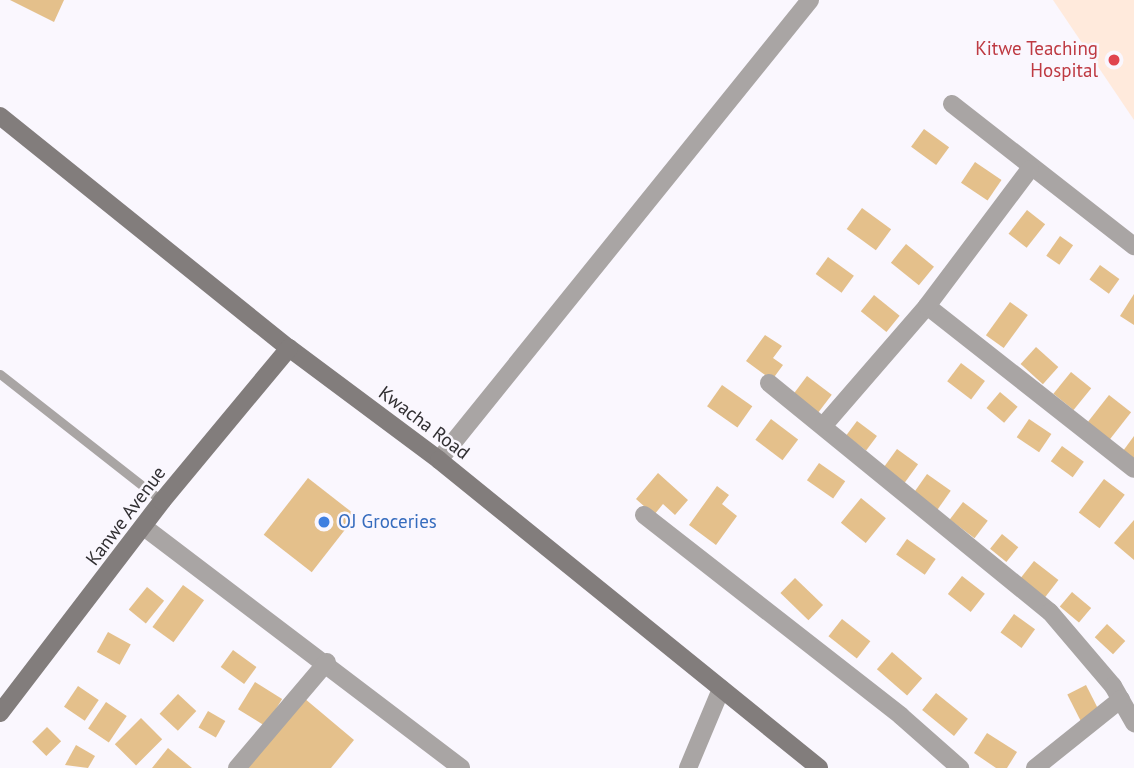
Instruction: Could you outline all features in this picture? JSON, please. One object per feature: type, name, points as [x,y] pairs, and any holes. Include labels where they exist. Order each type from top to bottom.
[{"type":"main road","name":"Kwacha Road","points":[[0,116],[289,348],[439,460],[819,768]]},
{"type":"main road","name":"Kanwe Avenue","points":[[0,713],[162,500],[289,348]]},
{"type":"street","points":[[439,460],[810,0]]},
{"type":"street","points":[[952,104],[1030,169],[1134,246]]},
{"type":"street","points":[[824,425],[927,306],[1030,169]]},
{"type":"street","points":[[927,306],[1134,469]]},
{"type":"street","points":[[769,383],[824,425],[1050,612],[1121,699],[1134,723]]},
{"type":"street","points":[[644,515],[901,716],[960,768]]},
{"type":"street","points":[[144,527],[327,662],[461,768]]},
{"type":"street","points":[[237,768],[327,662]]},
{"type":"street","points":[[688,768],[721,689]]},
{"type":"street","points":[[1035,768],[1121,699]]},
{"type":"lane","points":[[0,374],[162,500]]},
{"type":"shaded area","name":"Kitwe Teaching Hospital","points":[[1053,0],[1134,0],[1134,120]]},
{"type":"building","points":[[10,0],[64,0],[54,22]]},
{"type":"building","points":[[924,129],[949,147],[936,165],[911,147]]},
{"type":"building","points":[[975,162],[1002,180],[988,201],[961,183]]},
{"type":"building","points":[[862,208],[891,229],[876,250],[847,229]]},
{"type":"building","points":[[1027,210],[1045,224],[1027,248],[1009,234]]},
{"type":"building","points":[[1060,236],[1073,245],[1059,265],[1046,256]]},
{"type":"building","points":[[906,244],[934,267],[919,285],[891,263]]},
{"type":"building","points":[[828,257],[854,276],[842,293],[816,274]]},
{"type":"building","points":[[1100,265],[1119,279],[1109,294],[1089,280]]},
{"type":"building","points":[[1134,294],[1134,325],[1120,316]]},
{"type":"building","points":[[874,295],[900,316],[886,332],[861,311]]},
{"type":"building","points":[[1010,302],[1028,315],[1004,348],[986,335]]},
{"type":"building","points":[[765,335],[782,346],[773,358],[783,365],[772,380],[746,361]]},
{"type":"building","points":[[1036,347],[1058,367],[1043,384],[1021,364]]},
{"type":"building","points":[[961,363],[985,381],[971,399],[947,381]]},
{"type":"building","points":[[1071,372],[1091,388],[1074,410],[1053,394]]},
{"type":"building","points":[[807,376],[832,395],[817,414],[793,395]]},
{"type":"building","points":[[722,385],[752,406],[737,428],[707,406]]},
{"type":"building","points":[[1000,392],[1018,407],[1004,423],[987,408]]},
{"type":"building","points":[[1109,395],[1131,412],[1110,440],[1087,423]]},
{"type":"building","points":[[771,419],[798,439],[783,460],[755,440]]},
{"type":"building","points":[[1029,419],[1051,434],[1039,452],[1017,437]]},
{"type":"building","points":[[857,421],[877,436],[866,450],[846,435]]},
{"type":"building","points":[[1134,436],[1134,460],[1123,451]]},
{"type":"building","points":[[1062,446],[1084,462],[1073,477],[1051,461]]},
{"type":"building","points":[[897,449],[918,464],[904,484],[883,468]]},
{"type":"building","points":[[819,463],[845,481],[833,499],[807,480]]},
{"type":"building","points":[[658,473],[688,500],[675,515],[663,504],[654,515],[636,499]]},
{"type":"building","points":[[927,474],[951,491],[936,512],[912,495]]},
{"type":"building","points":[[308,478],[356,516],[312,572],[264,535]]},
{"type":"building","points":[[1104,479],[1125,495],[1099,528],[1079,513]]},
{"type":"building","points":[[717,486],[729,495],[722,504],[737,516],[716,545],[689,525]]},
{"type":"building","points":[[861,498],[886,518],[866,543],[841,523]]},
{"type":"building","points":[[963,502],[988,521],[975,538],[950,520]]},
{"type":"building","points":[[1134,520],[1134,560],[1114,543]]},
{"type":"building","points":[[1002,534],[1018,547],[1006,562],[990,549]]},
{"type":"building","points":[[907,539],[936,559],[925,575],[896,555]]},
{"type":"building","points":[[1034,561],[1058,580],[1045,597],[1020,578]]},
{"type":"building","points":[[962,576],[985,594],[971,612],[948,594]]},
{"type":"building","points":[[795,578],[823,605],[808,620],[780,593]]},
{"type":"building","points":[[183,585],[204,600],[173,642],[152,627]]},
{"type":"building","points":[[147,587],[164,601],[146,623],[129,610]]},
{"type":"building","points":[[1072,592],[1091,608],[1079,623],[1060,607]]},
{"type":"building","points":[[1014,614],[1035,629],[1022,648],[1000,633]]},
{"type":"building","points":[[842,619],[870,641],[857,659],[828,636]]},
{"type":"building","points":[[1107,624],[1125,641],[1113,654],[1095,637]]},
{"type":"building","points":[[108,632],[131,645],[120,665],[97,652]]},
{"type":"building","points":[[233,650],[256,667],[244,684],[221,667]]},
{"type":"building","points":[[892,652],[922,678],[907,696],[877,669]]},
{"type":"building","points":[[255,682],[282,699],[265,726],[238,709]]},
{"type":"building","points":[[1086,685],[1101,714],[1082,724],[1067,695]]},
{"type":"building","points":[[78,686],[99,700],[85,721],[64,707]]},
{"type":"building","points":[[936,693],[968,719],[954,736],[922,710]]},
{"type":"building","points":[[178,694],[196,711],[178,731],[160,714]]},
{"type":"building","points":[[304,698],[354,740],[331,768],[246,768]]},
{"type":"building","points":[[106,702],[127,716],[109,743],[88,729]]},
{"type":"building","points":[[208,711],[225,721],[216,737],[199,727]]},
{"type":"building","points":[[141,718],[162,739],[136,765],[115,744]]},
{"type":"building","points":[[47,727],[61,741],[46,756],[32,742]]},
{"type":"building","points":[[987,733],[1017,752],[1007,768],[996,768],[974,753]]},
{"type":"building","points":[[76,745],[95,756],[88,768],[65,765]]},
{"type":"building","points":[[168,748],[192,768],[152,768]]},
{"type":"place","name":"Kitwe Teaching Hospital","points":[[1114,60]]},
{"type":"place","name":"OJ Groceries","points":[[324,522]]}]
